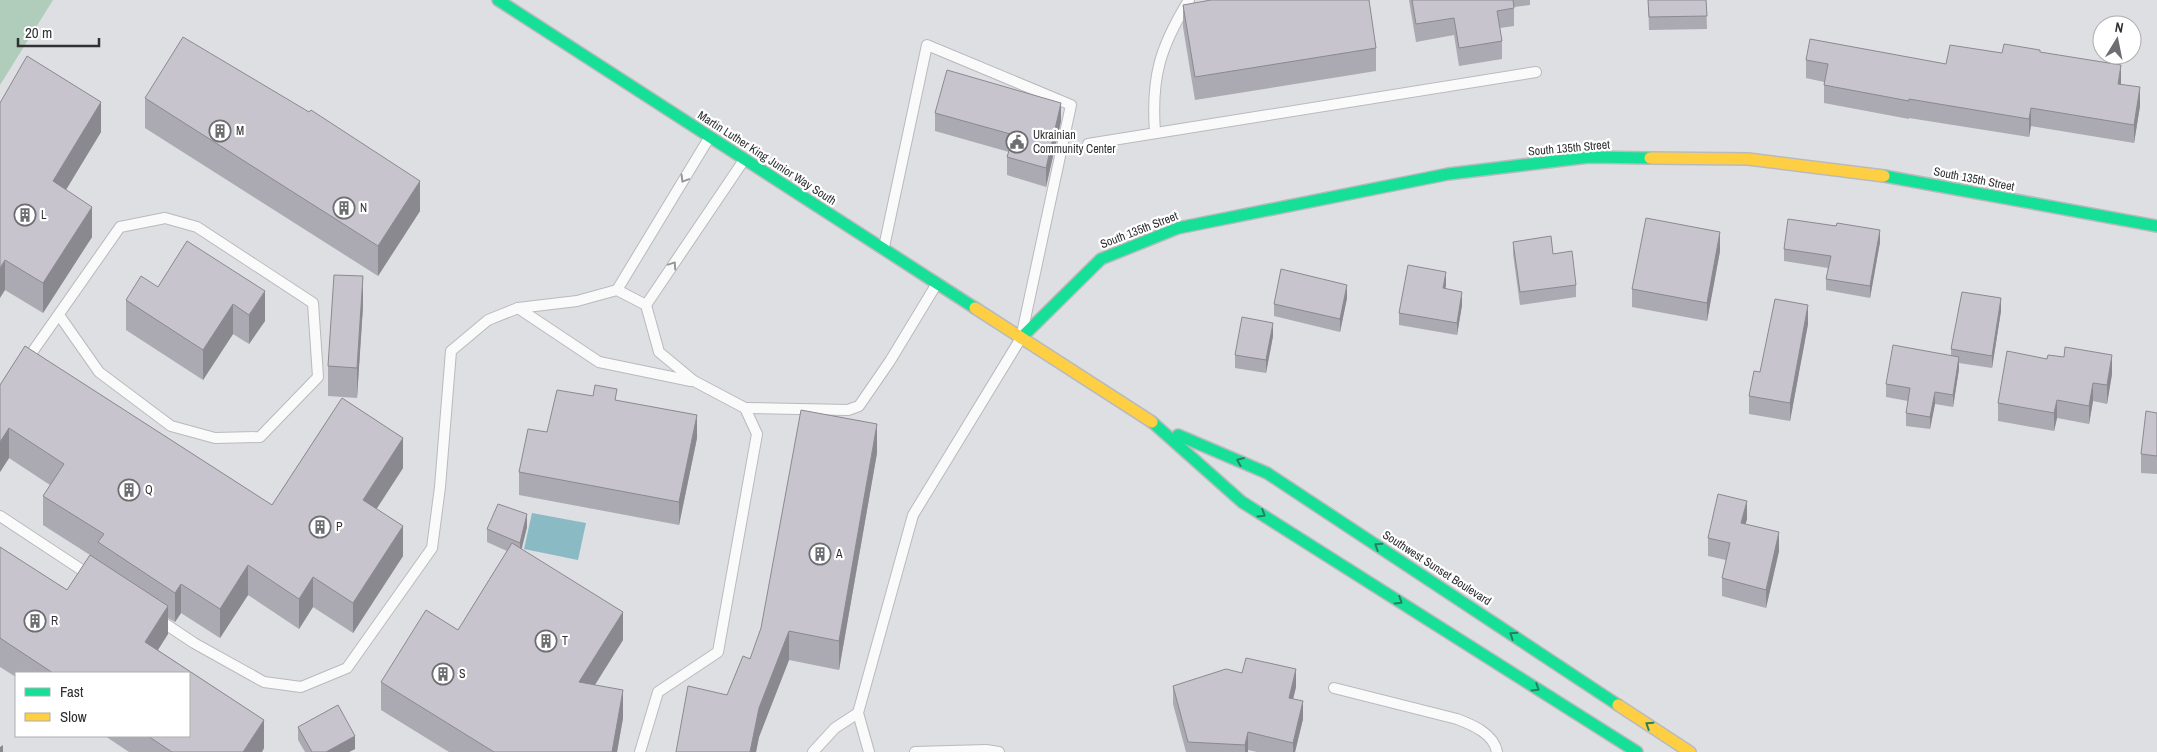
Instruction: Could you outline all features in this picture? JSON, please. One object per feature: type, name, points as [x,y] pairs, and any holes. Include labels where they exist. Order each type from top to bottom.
[{"type":"main road","name":"Martin Luther King Junior Way South","points":[[498,0],[1021,338]]},
{"type":"main road","name":"South 135th Street","points":[[1021,338],[1101,259],[1178,228],[1448,174],[1589,157],[1748,158],[1881,176],[2157,226]]},
{"type":"main road","name":"Southwest Sunset Boulevard","points":[[1021,338],[1158,426],[1242,502],[1637,752]]},
{"type":"main road","name":"Southwest Sunset Boulevard","points":[[1158,426],[1267,472],[1690,752]]},
{"type":"lane","points":[[1155,132],[1154,85],[1158,63],[1171,29],[1188,0]]},
{"type":"lane","points":[[870,752],[858,713],[913,515],[1021,338],[1071,105],[927,45],[884,250]]},
{"type":"lane","points":[[1088,144],[1536,72]]},
{"type":"lane","points":[[146,611],[194,643],[264,682],[301,687],[346,668],[432,548],[440,487],[451,350],[488,320],[518,308],[577,301],[617,290],[709,137]]},
{"type":"lane","points":[[646,306],[744,160]]},
{"type":"lane","points":[[22,368],[120,226],[165,218],[197,227],[313,303],[318,377],[260,437],[216,438],[171,426],[99,372],[59,315]]},
{"type":"lane","points":[[617,290],[646,306],[659,352],[694,382],[745,408],[848,410],[859,406],[890,361],[937,284]]},
{"type":"lane","points":[[518,308],[599,362],[694,382]]},
{"type":"lane","points":[[640,752],[658,692],[718,652],[757,434],[745,408]]},
{"type":"lane","points":[[0,516],[97,580]]},
{"type":"lane","points":[[1334,688],[1457,719],[1477,727],[1496,744],[1497,752]]},
{"type":"lane","points":[[813,752],[836,728],[858,713]]},
{"type":"lane","points":[[915,752],[986,750],[999,752]]},
{"type":"green space","points":[[0,0],[53,0],[0,85]]},
{"type":"water","points":[[532,513],[586,523],[578,560],[524,549]]},
{"type":"building","points":[[1211,0],[1369,0],[1376,48],[1195,77],[1183,5]]},
{"type":"building","points":[[1412,0],[1513,0],[1514,8],[1497,11],[1502,41],[1459,48],[1454,18],[1416,24]]},
{"type":"building","points":[[1648,0],[1706,0],[1707,16],[1649,17]]},
{"type":"building","points":[[183,37],[309,112],[311,110],[420,181],[378,246],[145,98]]},
{"type":"building","points":[[1810,39],[1946,64],[1950,45],[2002,53],[2004,44],[2092,60],[2092,65],[2121,65],[2118,84],[2140,87],[2134,125],[2031,108],[2029,119],[1909,99],[1909,101],[1824,85],[1828,64],[1806,60]]},
{"type":"building","name":"L","points":[[27,56],[101,102],[53,181],[92,207],[43,283],[5,260],[0,268],[0,103]]},
{"type":"building","name":"Ukrainian Community Center","points":[[947,70],[1061,103],[1046,168],[1007,157],[1014,135],[935,113]]},
{"type":"building","points":[[1646,218],[1720,232],[1707,303],[1632,289]]},
{"type":"building","points":[[1788,219],[1836,226],[1837,223],[1880,230],[1870,286],[1826,279],[1831,256],[1784,249]]},
{"type":"building","points":[[1551,236],[1553,254],[1572,251],[1576,285],[1520,292],[1513,242]]},
{"type":"building","points":[[187,241],[265,291],[249,315],[233,304],[203,350],[126,300],[141,276],[158,287]]},
{"type":"building","points":[[1408,265],[1446,272],[1443,288],[1462,292],[1457,323],[1399,313]]},
{"type":"building","points":[[1281,269],[1347,285],[1340,319],[1274,304]]},
{"type":"building","points":[[334,275],[363,276],[357,368],[328,366]]},
{"type":"building","points":[[1962,292],[2001,298],[1992,356],[1951,349]]},
{"type":"building","points":[[1775,299],[1808,305],[1790,403],[1749,396],[1754,371],[1760,372]]},
{"type":"building","points":[[1242,317],[1273,323],[1266,360],[1235,355]]},
{"type":"building","points":[[1893,345],[1959,357],[1953,395],[1935,392],[1930,417],[1906,413],[1910,388],[1886,384]]},
{"type":"building","points":[[25,346],[272,505],[342,398],[403,438],[363,500],[403,526],[353,603],[313,577],[299,599],[248,565],[220,609],[181,584],[175,593],[98,542],[104,534],[43,496],[64,464],[9,428],[0,442],[0,385]]},
{"type":"building","points":[[2065,347],[2112,355],[2107,385],[2093,383],[2089,406],[2057,400],[2054,413],[1998,403],[2007,351],[2047,359],[2048,355],[2064,357]]},
{"type":"building","points":[[595,385],[617,389],[615,400],[697,415],[679,502],[519,472],[528,429],[547,432],[557,390],[593,396]]},
{"type":"building","name":"A","points":[[801,410],[877,424],[839,641],[789,631],[759,708],[750,752],[676,752],[688,686],[727,695],[743,656],[750,659],[761,628]]},
{"type":"building","points":[[2146,411],[2157,413],[2157,456],[2141,454]]},
{"type":"building","points":[[1718,494],[1747,501],[1741,523],[1779,532],[1766,590],[1722,578],[1730,543],[1708,538]]},
{"type":"building","points":[[498,504],[527,514],[520,543],[487,529]]},
{"type":"building","points":[[512,543],[623,612],[579,682],[623,690],[612,752],[494,752],[381,682],[426,610],[458,630]]},
{"type":"building","points":[[0,547],[67,590],[90,555],[168,606],[145,642],[264,720],[243,752],[172,752],[150,737],[190,737],[190,672],[51,672],[0,638]]},
{"type":"building","points":[[1246,658],[1296,669],[1289,698],[1303,701],[1293,743],[1248,732],[1245,745],[1188,742],[1173,686],[1226,669],[1242,673]]},
{"type":"building","points":[[338,705],[355,736],[326,752],[312,752],[298,727]]},
{"type":"traffic: fast","points":[[498,0],[975,308]]},
{"type":"traffic: fast","points":[[1021,338],[1101,259],[1178,228],[1448,174],[1589,157],[1650,158]]},
{"type":"traffic: fast","points":[[1884,176],[2157,226]]},
{"type":"traffic: fast","points":[[1152,422],[1242,502],[1637,752]]},
{"type":"traffic: fast","points":[[1178,435],[1267,473],[1618,705]]},
{"type":"traffic: slow","points":[[1650,158],[1748,159],[1884,176]]},
{"type":"traffic: slow","points":[[975,308],[1152,422]]},
{"type":"traffic: slow","points":[[1618,705],[1690,752]]},
{"type":"place","name":"M","points":[[220,131]]},
{"type":"place","name":"Ukrainian Community Center","points":[[1017,142]]},
{"type":"place","name":"N","points":[[344,208]]},
{"type":"place","name":"L","points":[[25,215]]},
{"type":"place","name":"Q","points":[[129,490]]},
{"type":"place","name":"P","points":[[320,527]]},
{"type":"place","name":"A","points":[[820,554]]},
{"type":"place","name":"R","points":[[35,621]]},
{"type":"place","name":"T","points":[[546,641]]},
{"type":"place","name":"S","points":[[443,674]]}]
